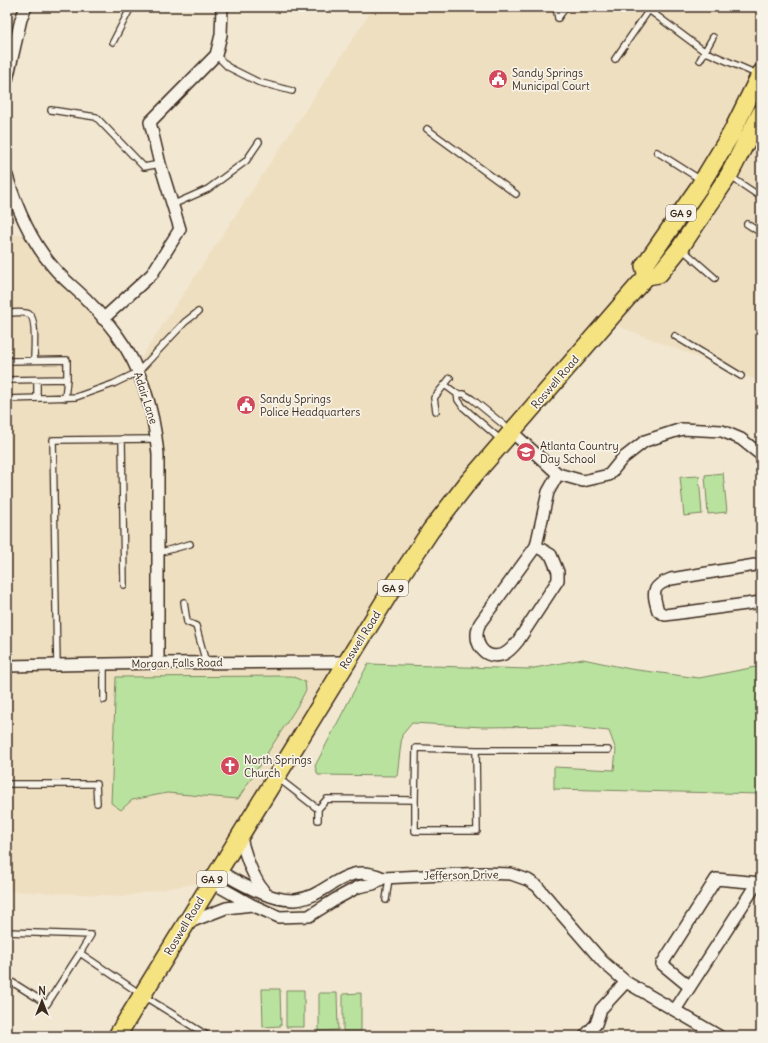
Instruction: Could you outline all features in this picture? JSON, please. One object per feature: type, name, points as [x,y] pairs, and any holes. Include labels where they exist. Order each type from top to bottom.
[{"type":"main road","name":"GA 9","points":[[647,276],[644,266],[703,181],[730,134],[760,74]]},
{"type":"main road","name":"Roswell Road","points":[[117,1036],[395,584],[431,530],[469,481],[647,276],[659,274],[680,248],[729,175],[761,113]]},
{"type":"street","points":[[7,79],[21,19],[26,7]]},
{"type":"street","points":[[104,319],[152,274],[180,229],[160,164],[150,122],[216,55],[221,35],[222,7]]},
{"type":"street","name":"Adair Lane","points":[[7,176],[15,204],[39,250],[68,284],[85,298],[118,336],[138,372],[150,403],[157,439],[158,454],[158,663]]},
{"type":"street","points":[[507,437],[558,474],[583,481],[609,475],[622,459],[645,441],[682,429],[722,431],[741,439],[761,455]]},
{"type":"street","points":[[536,546],[551,554],[558,572],[558,580],[518,641],[510,650],[498,655],[485,653],[480,646],[476,631],[480,623],[536,546],[548,492],[558,474]]},
{"type":"street","points":[[761,564],[671,578],[660,583],[654,590],[654,601],[658,611],[665,615],[761,602]]},
{"type":"street","name":"Morgan Falls Road","points":[[7,666],[158,663],[347,662]]},
{"type":"street","points":[[240,834],[244,849],[258,884],[266,894]]},
{"type":"street","name":"Jefferson Drive","points":[[214,876],[279,898],[294,900],[316,894],[345,876],[373,873],[386,878]]},
{"type":"street","name":"Jefferson Drive","points":[[214,876],[252,905],[279,917],[308,916],[358,887],[373,884],[386,878],[483,873],[517,876],[537,886],[603,962],[626,982]]},
{"type":"street","points":[[675,1010],[759,883],[716,879],[662,964],[690,987]]},
{"type":"street","points":[[185,924],[226,908],[252,905]]},
{"type":"street","points":[[585,1036],[596,1024],[601,1009],[626,982],[719,1036]]},
{"type":"lane","points":[[113,42],[132,7]]},
{"type":"lane","points":[[556,7],[558,18],[566,7]]},
{"type":"lane","points":[[615,59],[650,10],[704,51],[760,74]]},
{"type":"lane","points":[[700,60],[713,37]]},
{"type":"lane","points":[[216,55],[228,67],[258,82],[292,91]]},
{"type":"lane","points":[[51,110],[96,117],[144,167],[160,164]]},
{"type":"lane","points":[[427,129],[516,194]]},
{"type":"lane","points":[[172,205],[208,189],[246,161],[259,142]]},
{"type":"lane","points":[[657,152],[703,181]]},
{"type":"lane","points":[[729,175],[761,197]]},
{"type":"lane","points":[[747,224],[761,233]]},
{"type":"lane","points":[[680,248],[715,278]]},
{"type":"lane","points":[[7,399],[76,397],[113,384],[138,372],[185,322],[198,312]]},
{"type":"lane","points":[[7,313],[26,313],[33,317],[34,360]]},
{"type":"lane","points":[[675,336],[741,376]]},
{"type":"lane","points":[[7,361],[66,360],[67,379],[65,398]]},
{"type":"lane","points":[[436,412],[434,398],[450,378]]},
{"type":"lane","points":[[7,380],[67,379]]},
{"type":"lane","points":[[36,380],[37,398]]},
{"type":"lane","points":[[445,385],[457,394],[464,394],[472,399],[507,437]]},
{"type":"lane","points":[[457,394],[458,400],[463,407],[507,437]]},
{"type":"lane","points":[[122,439],[124,585]]},
{"type":"lane","points":[[57,665],[53,440],[157,439]]},
{"type":"lane","points":[[7,492],[7,502]]},
{"type":"lane","points":[[158,553],[190,544]]},
{"type":"lane","points":[[184,602],[187,622],[196,626],[206,663]]},
{"type":"lane","points":[[104,664],[104,700]]},
{"type":"lane","points":[[476,750],[477,831],[415,831],[416,748],[476,750],[608,750]]},
{"type":"lane","points":[[276,777],[318,809]]},
{"type":"lane","points":[[7,784],[96,784],[97,803]]},
{"type":"lane","points":[[318,820],[318,809],[328,799],[415,800]]},
{"type":"lane","points":[[386,878],[386,900]]},
{"type":"lane","points":[[7,932],[91,935],[47,1004],[7,979]]},
{"type":"lane","points":[[80,953],[142,995],[208,1036]]},
{"type":"shaded area","points":[[374,7],[761,7],[761,382],[600,319],[359,631],[210,881],[125,896],[7,891],[7,236],[24,234],[138,362]]},
{"type":"green space","points":[[723,473],[727,512],[708,514],[705,475]]},
{"type":"green space","points":[[699,476],[702,514],[684,516],[680,477]]},
{"type":"green space","points":[[583,659],[630,669],[699,678],[761,666],[761,794],[554,789],[554,767],[614,770],[616,750],[609,731],[561,726],[483,727],[412,723],[402,735],[397,776],[318,775],[315,766],[368,664],[529,669]]},
{"type":"green space","points":[[292,676],[305,682],[306,690],[238,799],[167,793],[132,800],[121,810],[111,803],[116,677]]},
{"type":"green space","points":[[262,989],[280,989],[281,1026],[263,1027]]},
{"type":"green space","points":[[286,990],[304,990],[304,1027],[286,1027]]},
{"type":"green space","points":[[319,993],[337,993],[338,1030],[319,1031]]},
{"type":"green space","points":[[361,993],[361,1031],[343,1031],[343,994]]},
{"type":"place","name":"Sandy Springs Municipal Court","points":[[498,79]]},
{"type":"place","name":"Sandy Springs Police Headquarters","points":[[246,405]]},
{"type":"place","name":"Atlanta Country Day School","points":[[526,452]]},
{"type":"place","name":"North Springs Church","points":[[230,766]]}]
